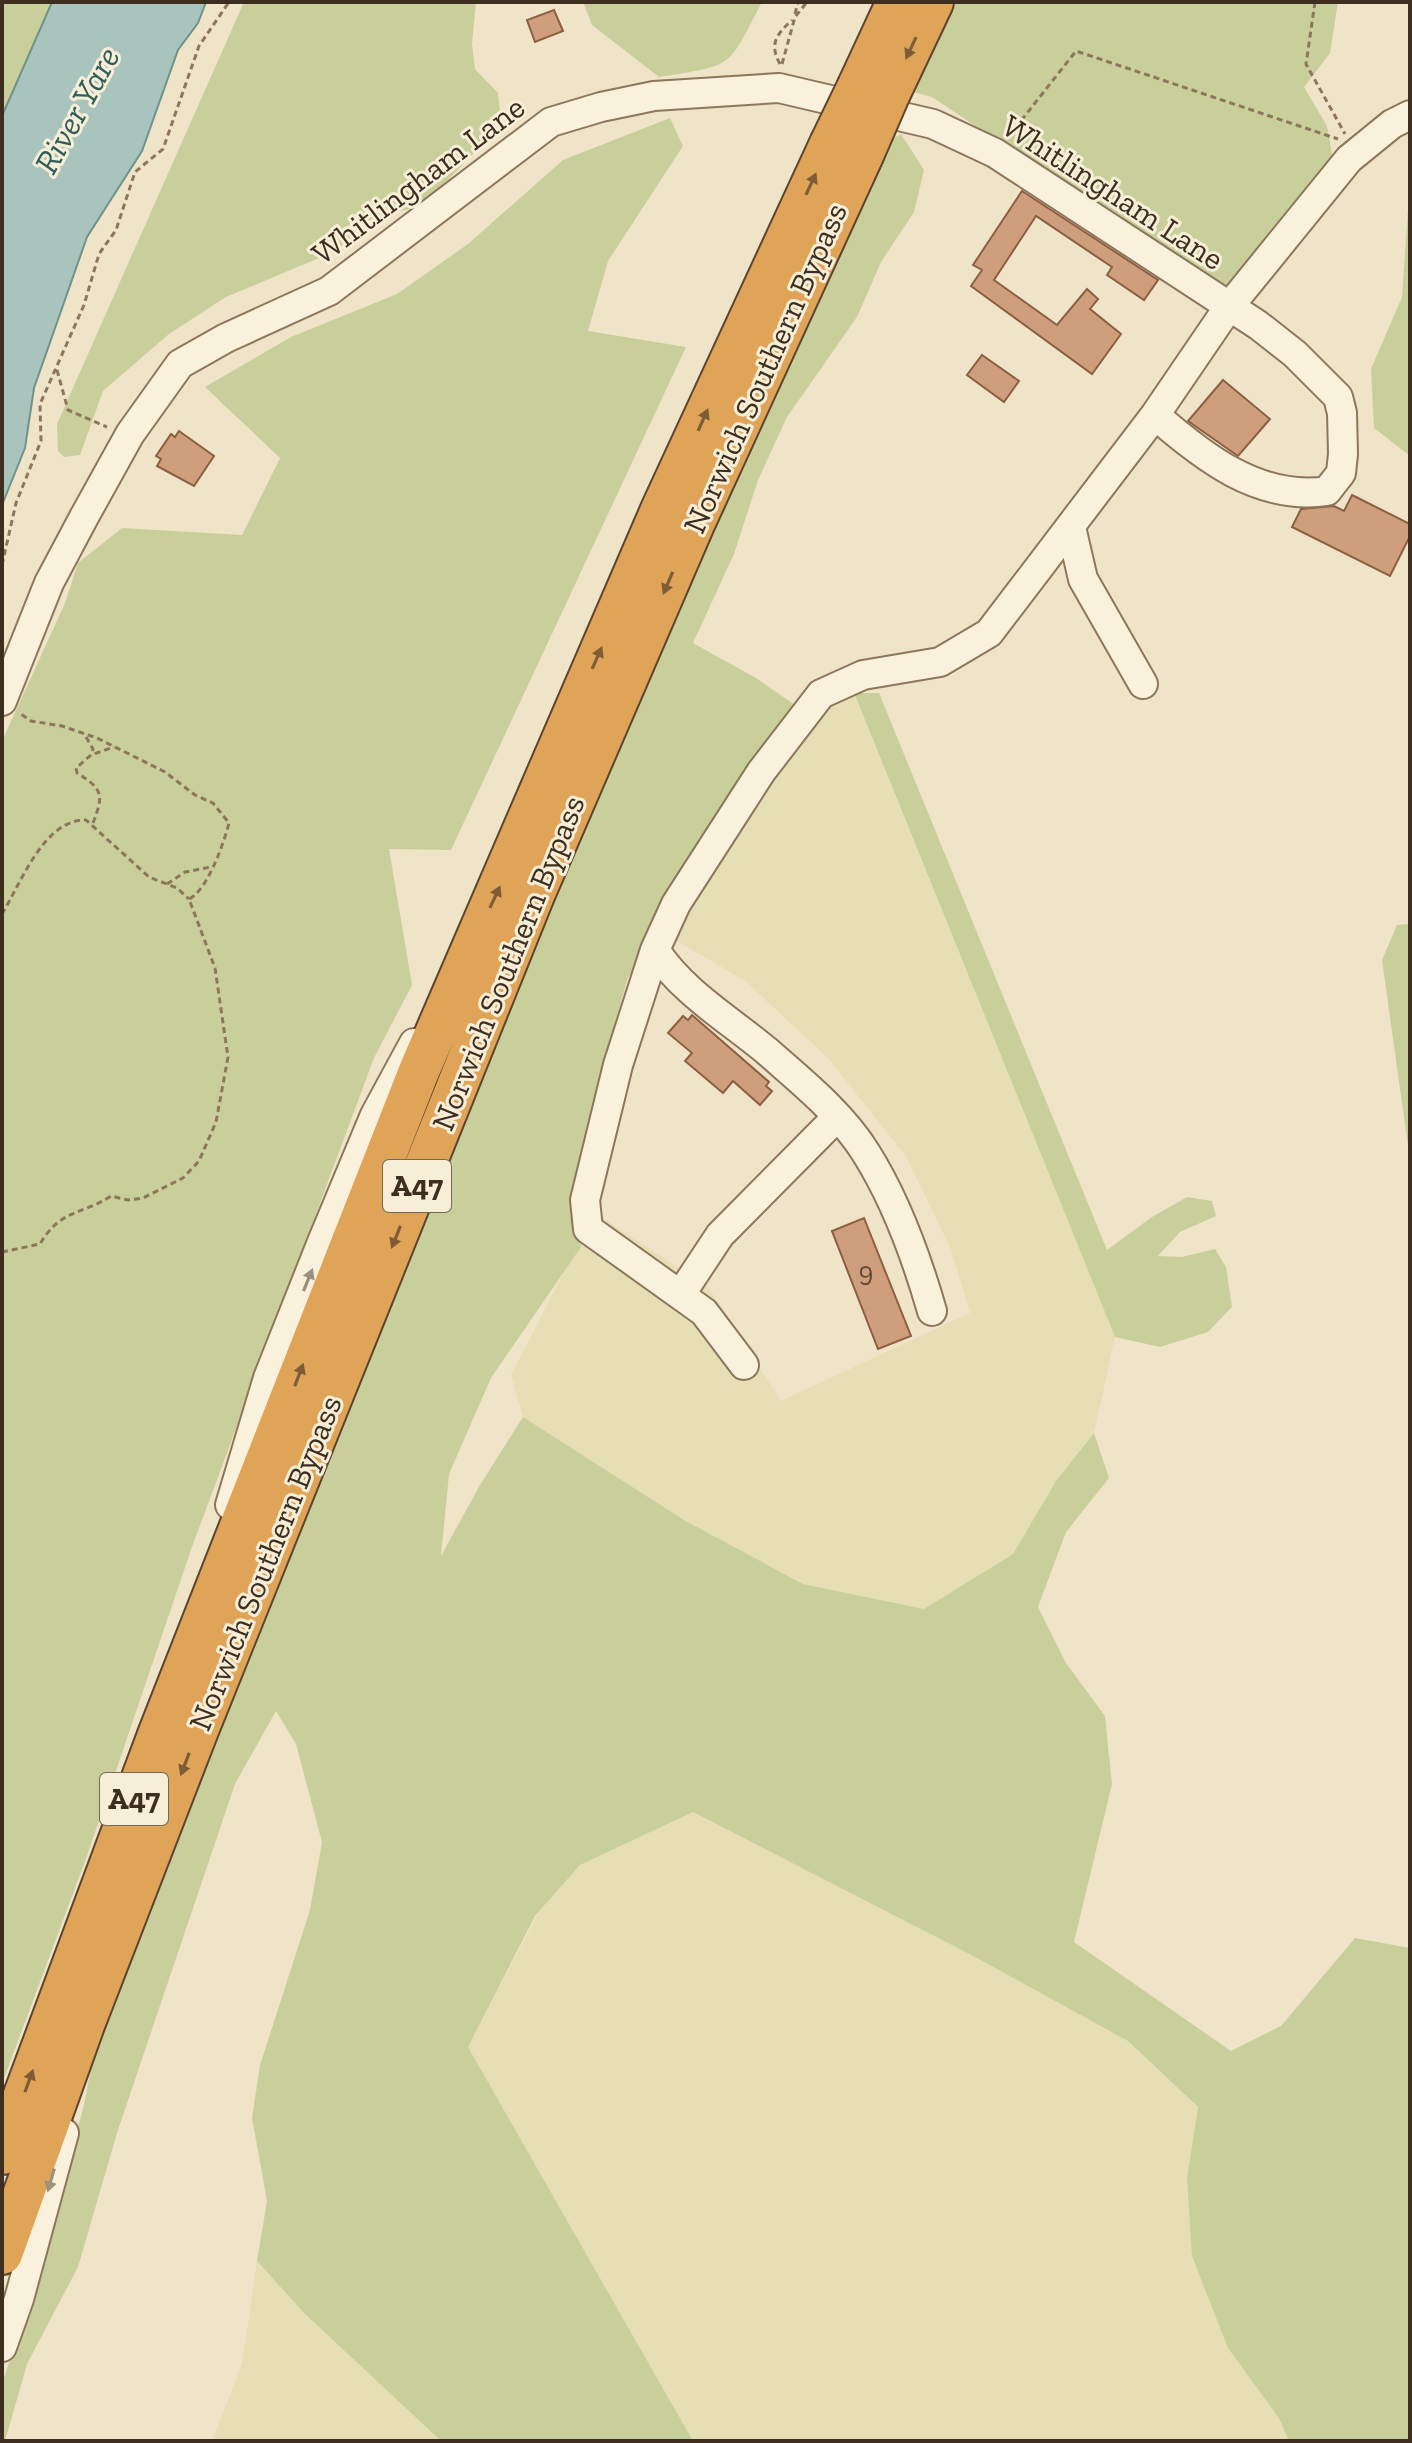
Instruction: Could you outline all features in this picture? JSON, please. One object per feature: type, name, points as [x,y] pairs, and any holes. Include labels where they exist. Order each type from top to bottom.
[{"type":"highway","name":"Norwich Southern Bypass","points":[[2,2254],[85,2022],[198,1730],[534,895],[694,524],[873,90],[897,2]]},
{"type":"highway","name":"Norwich Southern Bypass","points":[[873,90],[933,2]]},
{"type":"highway","name":"Norwich Southern Bypass","points":[[2,2154],[158,1735],[419,1071],[661,510],[846,150]]},
{"type":"street","name":"Whitlingham Lane","points":[[10,706],[49,583],[130,434],[180,364],[329,291],[551,122],[654,96],[779,88],[933,124],[995,153],[1295,354],[1338,397],[1342,413],[1343,454],[1336,484],[1327,491],[1287,492],[1230,472],[1202,456],[1155,415]]},
{"type":"street","points":[[744,1365],[704,1312],[588,1229],[585,1200],[618,1065],[655,950],[676,904],[730,821],[821,694],[863,675],[940,662],[989,633],[1155,415],[1228,308],[1349,159],[1392,124],[1410,115]]},
{"type":"street","points":[[1071,527],[1083,579],[1143,684]]},
{"type":"street","points":[[655,950],[688,988],[768,1053],[837,1117],[866,1152],[891,1203],[932,1311]]},
{"type":"street","points":[[681,1294],[720,1235],[837,1117]]},
{"type":"street","points":[[2,2347],[19,2299],[73,2102],[85,2022]]},
{"type":"path","points":[[2,565],[16,503],[41,441],[40,404],[84,305],[99,254],[116,230],[135,172],[163,149],[199,46],[229,2]]},
{"type":"path","points":[[796,2],[795,17],[785,42],[782,68],[773,52],[774,41],[795,17],[807,2]]},
{"type":"path","points":[[995,153],[1076,51],[1351,144],[1306,64],[1315,2]]},
{"type":"path","points":[[57,370],[68,410],[83,419],[130,434]]},
{"type":"path","points":[[10,706],[31,721],[62,726],[114,747],[177,779],[195,795],[221,809],[229,823],[200,894],[189,899]]},
{"type":"path","points":[[80,734],[90,742],[91,755]]},
{"type":"path","points":[[93,825],[100,795],[96,784],[77,773],[76,768],[91,755],[114,747]]},
{"type":"path","points":[[2,914],[39,847],[73,819],[86,820],[137,868],[165,885],[177,888],[189,899],[215,968],[228,1057],[216,1122],[199,1161],[183,1178],[162,1190],[128,1200],[111,1196],[98,1205],[84,1206],[49,1228],[40,1244],[2,1252]]},
{"type":"path","points":[[165,885],[185,872],[211,867]]},
{"type":"shaded area","points":[[848,680],[1115,1337],[1094,1433],[1056,1481],[1013,1554],[924,1609],[803,1584],[684,1520],[523,1417],[511,1375],[578,1245],[576,1206],[599,1216],[708,1287],[781,1401],[970,1313],[951,1249],[905,1155],[828,1058],[744,980],[663,933],[676,904]]},
{"type":"shaded area","points":[[693,1812],[977,1958],[1128,2041],[1198,2107],[1187,2178],[1289,2441],[693,2441],[468,2047],[539,1912],[580,1865]]},
{"type":"shaded area","points":[[257,2261],[304,2313],[441,2441],[212,2441],[242,2364]]},
{"type":"green space","points":[[2,2],[52,2],[2,116]]},
{"type":"green space","points":[[244,2],[476,2],[472,44],[475,69],[498,93],[500,111],[495,131],[424,205],[386,215],[331,253],[226,297],[169,334],[103,391],[80,455],[64,457],[58,451],[57,424]]},
{"type":"green space","points":[[583,2],[762,2],[742,40],[726,60],[702,70],[659,77],[592,25]]},
{"type":"green space","points":[[955,2],[1338,2],[1330,53],[1304,87],[1327,126],[1333,159],[1243,278],[1222,289],[1196,279],[932,97],[913,92]]},
{"type":"green space","points":[[670,118],[683,146],[608,261],[588,331],[686,347],[451,850],[389,849],[412,985],[374,1058],[192,1547],[87,1856],[2,2084],[2,741],[65,603],[78,563],[122,528],[242,535],[280,458],[205,387],[291,337],[397,294],[468,244],[563,160]]},
{"type":"green space","points":[[901,134],[924,170],[914,212],[881,262],[857,317],[787,417],[758,480],[734,554],[693,643],[756,678],[805,712],[663,933],[628,977],[599,1080],[576,1206],[581,1247],[491,1378],[449,1474],[441,1556],[480,1485],[523,1417],[684,1520],[803,1584],[924,1609],[1013,1554],[1056,1481],[1094,1433],[1109,1478],[1066,1532],[1038,1607],[1066,1663],[1105,1716],[1112,1784],[1074,1942],[1231,2051],[1281,2026],[1355,1938],[1410,1948],[1410,2441],[1289,2441],[1279,2418],[1228,2348],[1192,2256],[1187,2178],[1198,2107],[1128,2041],[977,1958],[693,1812],[580,1865],[535,1916],[468,2047],[693,2441],[441,2441],[304,2313],[257,2261],[267,2201],[252,2118],[260,2065],[310,1910],[322,1842],[296,1744],[276,1711],[235,1784],[117,2133],[78,2267],[27,2364],[5,2441],[2,2441],[2,2383],[31,2301],[84,2105],[99,2025],[541,897],[871,150]]},
{"type":"green space","points":[[1410,179],[1410,456],[1374,428],[1371,369],[1402,297]]},
{"type":"green space","points":[[854,693],[879,693],[1107,1250],[1152,1217],[1187,1197],[1212,1201],[1216,1216],[1180,1232],[1158,1256],[1182,1257],[1215,1249],[1226,1267],[1232,1307],[1208,1332],[1160,1347],[1115,1337]]},
{"type":"green space","points":[[1410,924],[1410,1160],[1382,960],[1397,925]]},
{"type":"water","name":"River Yare","points":[[52,2],[206,2],[198,23],[178,50],[142,151],[87,237],[34,388],[25,448],[2,505],[2,116]]},
{"type":"building","points":[[554,10],[563,31],[535,42],[527,20]]},
{"type":"building","points":[[1022,191],[1158,280],[1144,300],[1107,275],[1112,267],[1036,216],[994,280],[1057,325],[1087,289],[1098,299],[1090,309],[1121,334],[1092,374],[971,286],[982,270],[973,265]]},
{"type":"building","points":[[982,355],[1019,381],[1004,402],[967,375]]},
{"type":"building","points":[[1223,380],[1270,419],[1238,456],[1188,421]]},
{"type":"building","points":[[179,431],[214,456],[194,486],[157,466],[161,459],[156,456],[171,434],[175,437]]},
{"type":"building","points":[[1352,495],[1410,524],[1410,536],[1390,576],[1292,527],[1301,509],[1334,506],[1344,511]]},
{"type":"building","points":[[692,1015],[769,1082],[766,1086],[772,1091],[760,1105],[733,1081],[723,1093],[685,1061],[692,1053],[668,1033],[683,1016],[688,1020]]},
{"type":"building","points":[[864,1218],[911,1336],[878,1349],[832,1231]]}]
